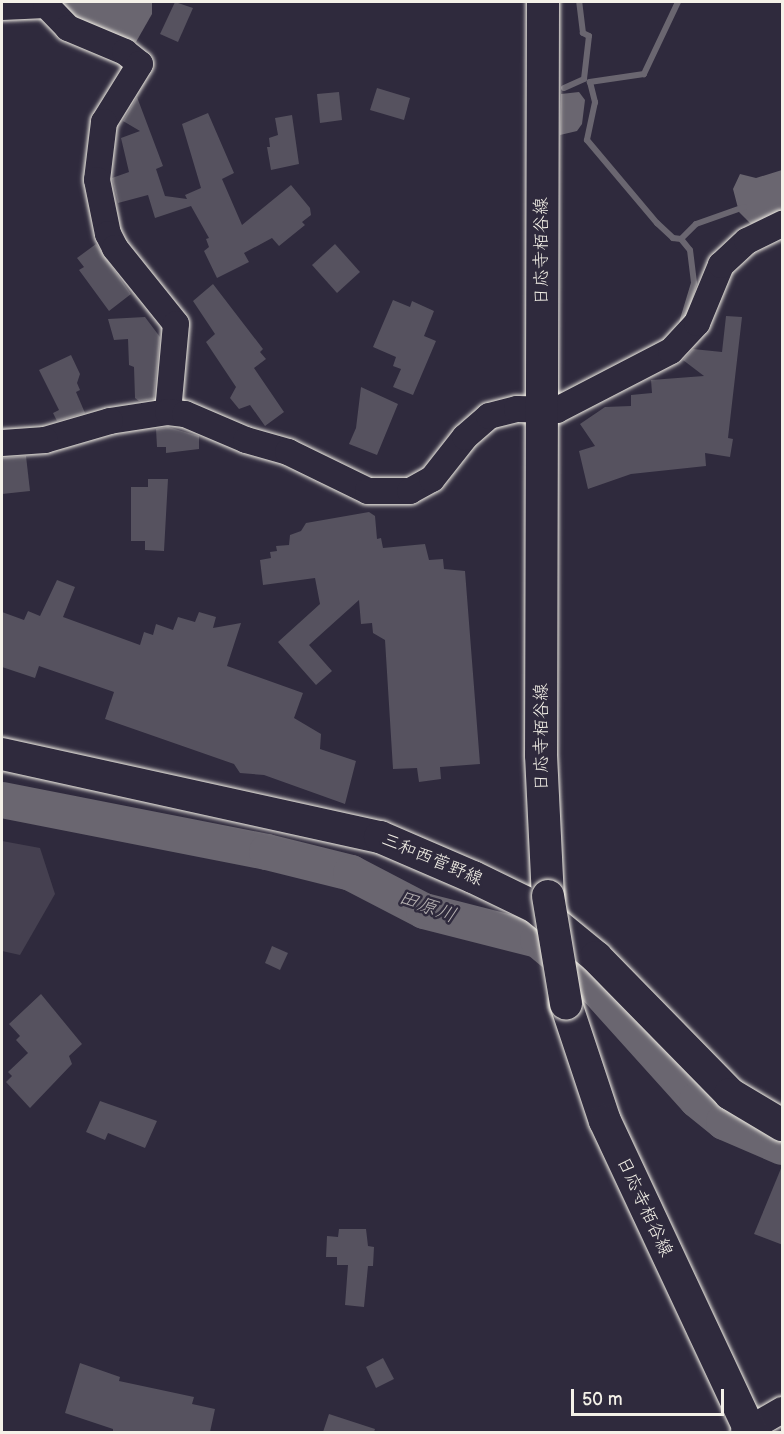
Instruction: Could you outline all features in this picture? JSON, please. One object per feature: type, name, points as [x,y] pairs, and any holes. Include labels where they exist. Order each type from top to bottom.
[{"type":"main road","name":"日応寺栢谷線","points":[[543,2],[541,755],[548,896],[566,1004],[605,1121],[748,1431]]},
{"type":"main road","name":"三和西菅野線","points":[[2,754],[380,837],[473,877],[544,914],[596,957],[730,1094],[783,1125]]},
{"type":"street","points":[[2,7],[46,5],[68,28],[125,52],[140,64],[104,122],[97,180],[108,234],[115,248],[176,324],[168,412]]},
{"type":"street","points":[[2,443],[45,440],[110,421],[168,412],[185,414],[246,440],[288,452],[324,467],[352,485],[385,494],[422,487],[489,416],[517,409],[542,410],[573,403],[671,351],[697,323],[721,265],[747,241],[783,224]]},
{"type":"street","points":[[748,1431],[783,1410]]},
{"type":"shaded area","points":[[60,2],[152,2],[152,14],[136,42],[83,24]]},
{"type":"shaded area","points":[[579,92],[585,100],[582,124],[577,131],[560,135],[561,94]]},
{"type":"shaded area","points":[[782,170],[782,210],[751,224],[739,212],[733,189],[740,174],[756,178]]},
{"type":"shaded area","points":[[2,841],[40,848],[55,894],[20,955],[2,951]]},
{"type":"building","points":[[175,2],[193,8],[178,42],[160,34]]},
{"type":"building","points":[[377,88],[410,98],[404,120],[370,110]]},
{"type":"building","points":[[339,92],[342,120],[320,123],[317,94]]},
{"type":"building","points":[[137,97],[163,166],[156,169],[165,196],[187,199],[185,195],[201,188],[182,124],[208,113],[234,173],[222,179],[242,225],[291,185],[310,208],[311,215],[302,222],[305,225],[279,246],[272,238],[244,253],[249,262],[217,278],[204,251],[209,247],[206,239],[209,238],[191,206],[155,218],[148,195],[118,203],[112,178],[129,172],[121,138],[140,131],[123,121]]},
{"type":"building","points":[[292,115],[299,164],[271,170],[267,147],[270,147],[269,138],[278,135],[275,118]]},
{"type":"building","points":[[96,244],[131,294],[109,311],[79,270],[84,267],[77,258]]},
{"type":"building","points":[[335,244],[360,272],[337,293],[312,265]]},
{"type":"building","points":[[213,284],[263,349],[260,352],[266,359],[254,368],[284,412],[265,426],[250,405],[239,409],[230,398],[236,387],[206,342],[215,334],[193,301]]},
{"type":"building","points":[[393,300],[410,307],[412,301],[434,311],[424,336],[436,341],[413,395],[393,387],[401,369],[393,366],[396,357],[373,347]]},
{"type":"building","points":[[726,316],[742,317],[728,438],[733,439],[730,457],[705,453],[706,466],[631,474],[588,489],[579,451],[595,446],[580,424],[605,407],[631,406],[631,395],[652,393],[651,380],[704,376],[683,360],[693,349],[722,352]]},
{"type":"building","points":[[145,317],[160,337],[154,399],[139,401],[135,398],[134,367],[129,365],[128,339],[114,340],[108,319]]},
{"type":"building","points":[[71,355],[80,374],[77,383],[80,390],[76,392],[85,413],[57,421],[53,413],[59,410],[39,370]]},
{"type":"building","points":[[361,387],[398,404],[377,455],[349,444],[356,428]]},
{"type":"building","points":[[168,427],[199,436],[199,449],[166,453],[166,447],[157,447],[156,429]]},
{"type":"building","points":[[26,456],[30,491],[2,494],[2,458]]},
{"type":"building","points":[[148,479],[168,479],[164,551],[145,550],[145,541],[131,541],[131,487],[148,487]]},
{"type":"building","points":[[369,512],[375,516],[377,539],[381,538],[383,548],[425,544],[429,560],[443,559],[444,569],[465,571],[480,764],[440,767],[441,779],[419,782],[417,768],[393,769],[385,640],[373,633],[372,623],[361,624],[359,600],[309,645],[332,671],[316,685],[278,642],[320,604],[315,578],[263,585],[260,560],[271,558],[270,552],[277,551],[276,546],[289,545],[290,535],[301,531],[306,523]]},
{"type":"building","points":[[57,580],[75,587],[63,617],[140,645],[144,632],[153,635],[156,624],[173,630],[178,617],[195,622],[199,612],[216,617],[213,628],[241,623],[227,666],[303,693],[294,718],[321,734],[320,749],[356,761],[345,804],[264,775],[240,773],[234,764],[105,719],[114,692],[39,666],[35,678],[2,667],[2,612],[24,620],[28,611],[40,616]]},
{"type":"building","points":[[272,946],[288,953],[280,970],[265,963]]},
{"type":"building","points":[[41,994],[82,1044],[69,1056],[72,1064],[30,1108],[6,1082],[12,1076],[8,1072],[28,1053],[16,1040],[20,1036],[9,1024]]},
{"type":"building","points":[[100,1101],[157,1121],[145,1148],[108,1133],[105,1140],[86,1132]]},
{"type":"building","points":[[783,1166],[783,1245],[754,1234]]},
{"type":"building","points":[[339,1229],[366,1229],[368,1246],[374,1247],[373,1266],[368,1266],[364,1307],[345,1305],[348,1265],[337,1265],[337,1257],[326,1257],[327,1236],[338,1237]]},
{"type":"building","points":[[383,1358],[394,1379],[376,1388],[366,1367]]},
{"type":"building","points":[[80,1363],[120,1377],[119,1381],[194,1397],[192,1404],[215,1409],[210,1432],[113,1432],[113,1429],[65,1413]]},
{"type":"building","points":[[329,1414],[375,1429],[374,1432],[323,1432]]},
{"type":"waterway","points":[[564,88],[584,79],[589,36],[583,33],[579,2]]},
{"type":"waterway","points":[[678,2],[644,74],[590,82],[595,102],[587,140],[657,223],[673,238],[681,239],[690,250],[694,283],[682,323]]},
{"type":"waterway","points":[[681,239],[696,224],[744,207]]},
{"type":"waterway","name":"田原川","points":[[2,800],[267,852],[351,873],[424,911],[538,940],[598,990],[697,1100],[724,1122],[782,1147]]}]
